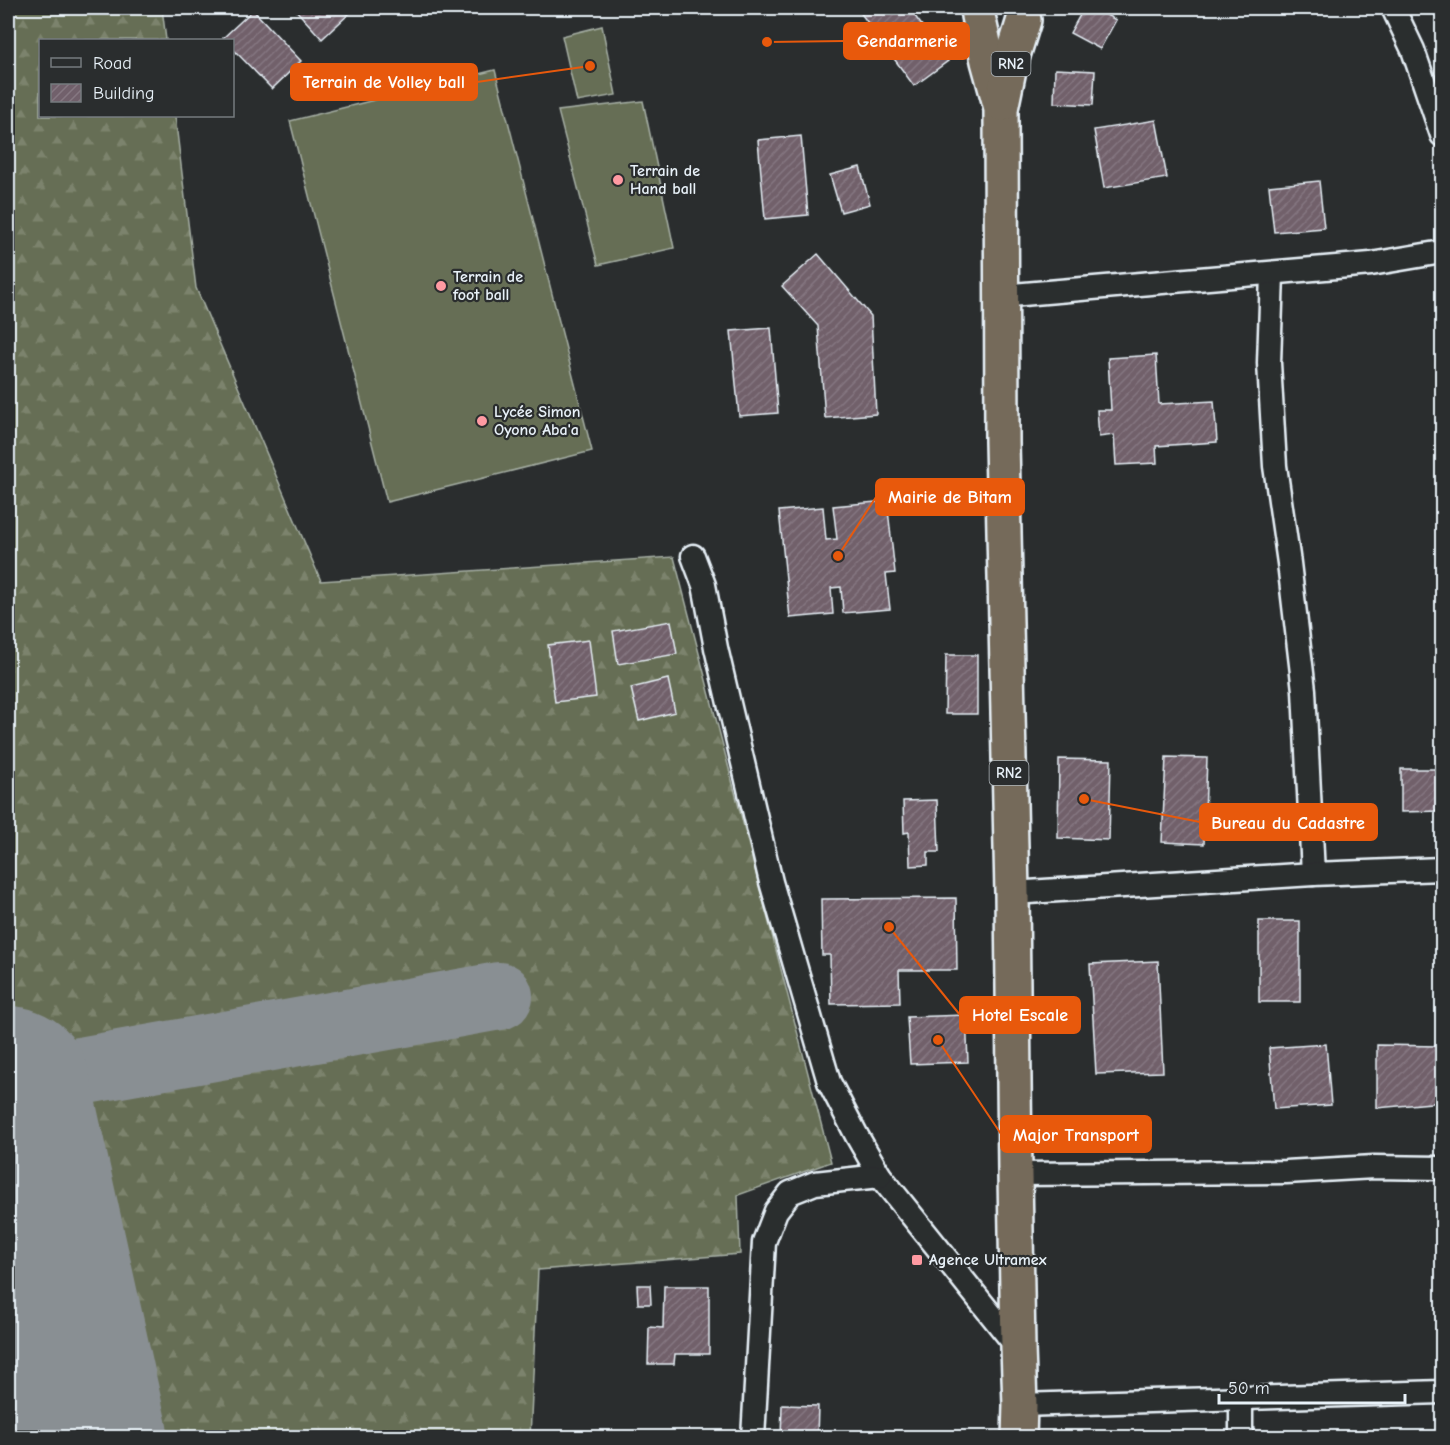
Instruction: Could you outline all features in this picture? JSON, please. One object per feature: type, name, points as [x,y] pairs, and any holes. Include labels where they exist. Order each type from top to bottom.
[{"type":"highway","points":[[975,12],[988,22],[1000,25],[1013,24],[1030,14]]},
{"type":"highway","name":"RN2","points":[[975,12],[1000,108]]},
{"type":"highway","name":"RN2","points":[[1019,1437],[1012,893],[1002,454],[1000,108],[1010,65],[1030,14]]},
{"type":"street","points":[[1394,8],[1413,51],[1443,135]]},
{"type":"street","points":[[1001,296],[1272,274],[1371,264],[1443,252]]},
{"type":"street","points":[[1272,274],[1269,363],[1275,466],[1304,690],[1313,874]]},
{"type":"street","points":[[693,556],[704,585],[716,648],[771,882],[829,1082],[880,1176],[1018,1348]]},
{"type":"street","points":[[1012,893],[1443,868]]},
{"type":"street","points":[[1015,1174],[1286,1172],[1374,1167],[1442,1168]]},
{"type":"street","points":[[753,1437],[764,1242],[776,1210],[790,1193],[815,1183],[880,1176]]},
{"type":"street","points":[[1020,1405],[1443,1392]]},
{"type":"street","points":[[1241,1398],[1241,1437]]},
{"type":"green space","points":[[8,8],[162,8],[166,39],[39,39],[39,117],[175,117],[196,288],[321,581],[674,557],[831,1162],[738,1195],[740,1254],[538,1270],[530,1437],[8,1437]]},
{"type":"green space","points":[[602,26],[616,95],[577,102],[562,36]]},
{"type":"green space","name":"Terrain de foot ball","points":[[495,70],[592,451],[387,502],[290,121]]},
{"type":"green space","name":"Terrain de Hand ball","points":[[643,101],[674,248],[598,265],[558,111]]},
{"type":"building","points":[[294,8],[347,8],[351,12],[322,39]]},
{"type":"building","points":[[857,8],[909,8],[948,61],[914,86]]},
{"type":"building","points":[[1084,8],[1093,8],[1116,20],[1100,49],[1070,33]]},
{"type":"building","points":[[253,10],[301,61],[272,89],[234,50],[234,39],[223,38]]},
{"type":"building","points":[[1055,69],[1095,71],[1093,105],[1054,103]]},
{"type":"building","points":[[1156,120],[1167,178],[1104,188],[1094,130]]},
{"type":"building","points":[[801,136],[808,215],[765,219],[758,140]]},
{"type":"building","points":[[860,167],[870,204],[841,212],[830,175]]},
{"type":"building","points":[[1319,181],[1324,228],[1274,232],[1269,186]]},
{"type":"building","points":[[818,254],[871,316],[876,414],[825,418],[818,326],[782,286]]},
{"type":"building","points":[[771,328],[778,413],[739,416],[731,331]]},
{"type":"building","points":[[1156,355],[1159,404],[1214,401],[1217,442],[1156,446],[1157,463],[1116,465],[1114,435],[1099,437],[1097,410],[1111,410],[1108,358]]},
{"type":"building","points":[[887,501],[895,573],[886,574],[890,609],[843,613],[841,587],[831,588],[833,614],[790,618],[779,511],[823,507],[826,540],[837,539],[833,506]]},
{"type":"building","points":[[671,621],[677,654],[618,664],[613,631]]},
{"type":"building","points":[[589,640],[596,697],[555,702],[548,645]]},
{"type":"building","points":[[946,655],[977,655],[977,714],[945,714]]},
{"type":"building","points":[[668,679],[675,712],[639,721],[631,688]]},
{"type":"building","points":[[1166,757],[1207,758],[1204,844],[1162,842]]},
{"type":"building","points":[[1059,759],[1111,760],[1109,840],[1058,838]]},
{"type":"building","points":[[1401,769],[1442,769],[1442,811],[1401,812]]},
{"type":"building","points":[[937,800],[939,852],[928,852],[928,865],[910,866],[909,832],[904,833],[903,801]]},
{"type":"building","points":[[956,898],[957,970],[899,970],[900,1003],[831,1004],[830,955],[822,955],[821,899]]},
{"type":"building","points":[[1259,921],[1300,921],[1300,1002],[1259,1002]]},
{"type":"building","points":[[1158,961],[1163,1072],[1096,1074],[1090,964]]},
{"type":"building","points":[[966,1015],[968,1062],[910,1064],[907,1017]]},
{"type":"building","points":[[1326,1044],[1331,1105],[1274,1109],[1269,1048]]},
{"type":"building","points":[[1377,1045],[1440,1046],[1442,1102],[1377,1108]]},
{"type":"building","points":[[637,1285],[650,1285],[651,1304],[638,1304]]},
{"type":"building","points":[[664,1286],[709,1286],[709,1354],[675,1354],[674,1364],[648,1364],[649,1327],[663,1328]]},
{"type":"building","points":[[782,1405],[818,1406],[817,1438],[781,1438]]},
{"type":"taxiway","points":[[8,1084],[499,996]]},
{"type":"runway","points":[[8,1089],[85,1438]]},
{"type":"place","name":"Gendarmerie","points":[[767,42]]},
{"type":"place","name":"Terrain de Volley ball","points":[[590,66]]},
{"type":"place","name":"Terrain de Hand ball","points":[[618,180]]},
{"type":"place","name":"Terrain de foot ball","points":[[441,286]]},
{"type":"place","name":"Lycée Simon Oyono Aba'a","points":[[482,421]]},
{"type":"place","name":"Mairie de Bitam","points":[[838,556]]},
{"type":"place","name":"Bureau du Cadastre","points":[[1084,799]]},
{"type":"place","name":"Hotel Escale","points":[[889,927]]},
{"type":"place","name":"Major Transport","points":[[938,1040]]},
{"type":"place","name":"Agence Ultramex","points":[[917,1260]]}]
